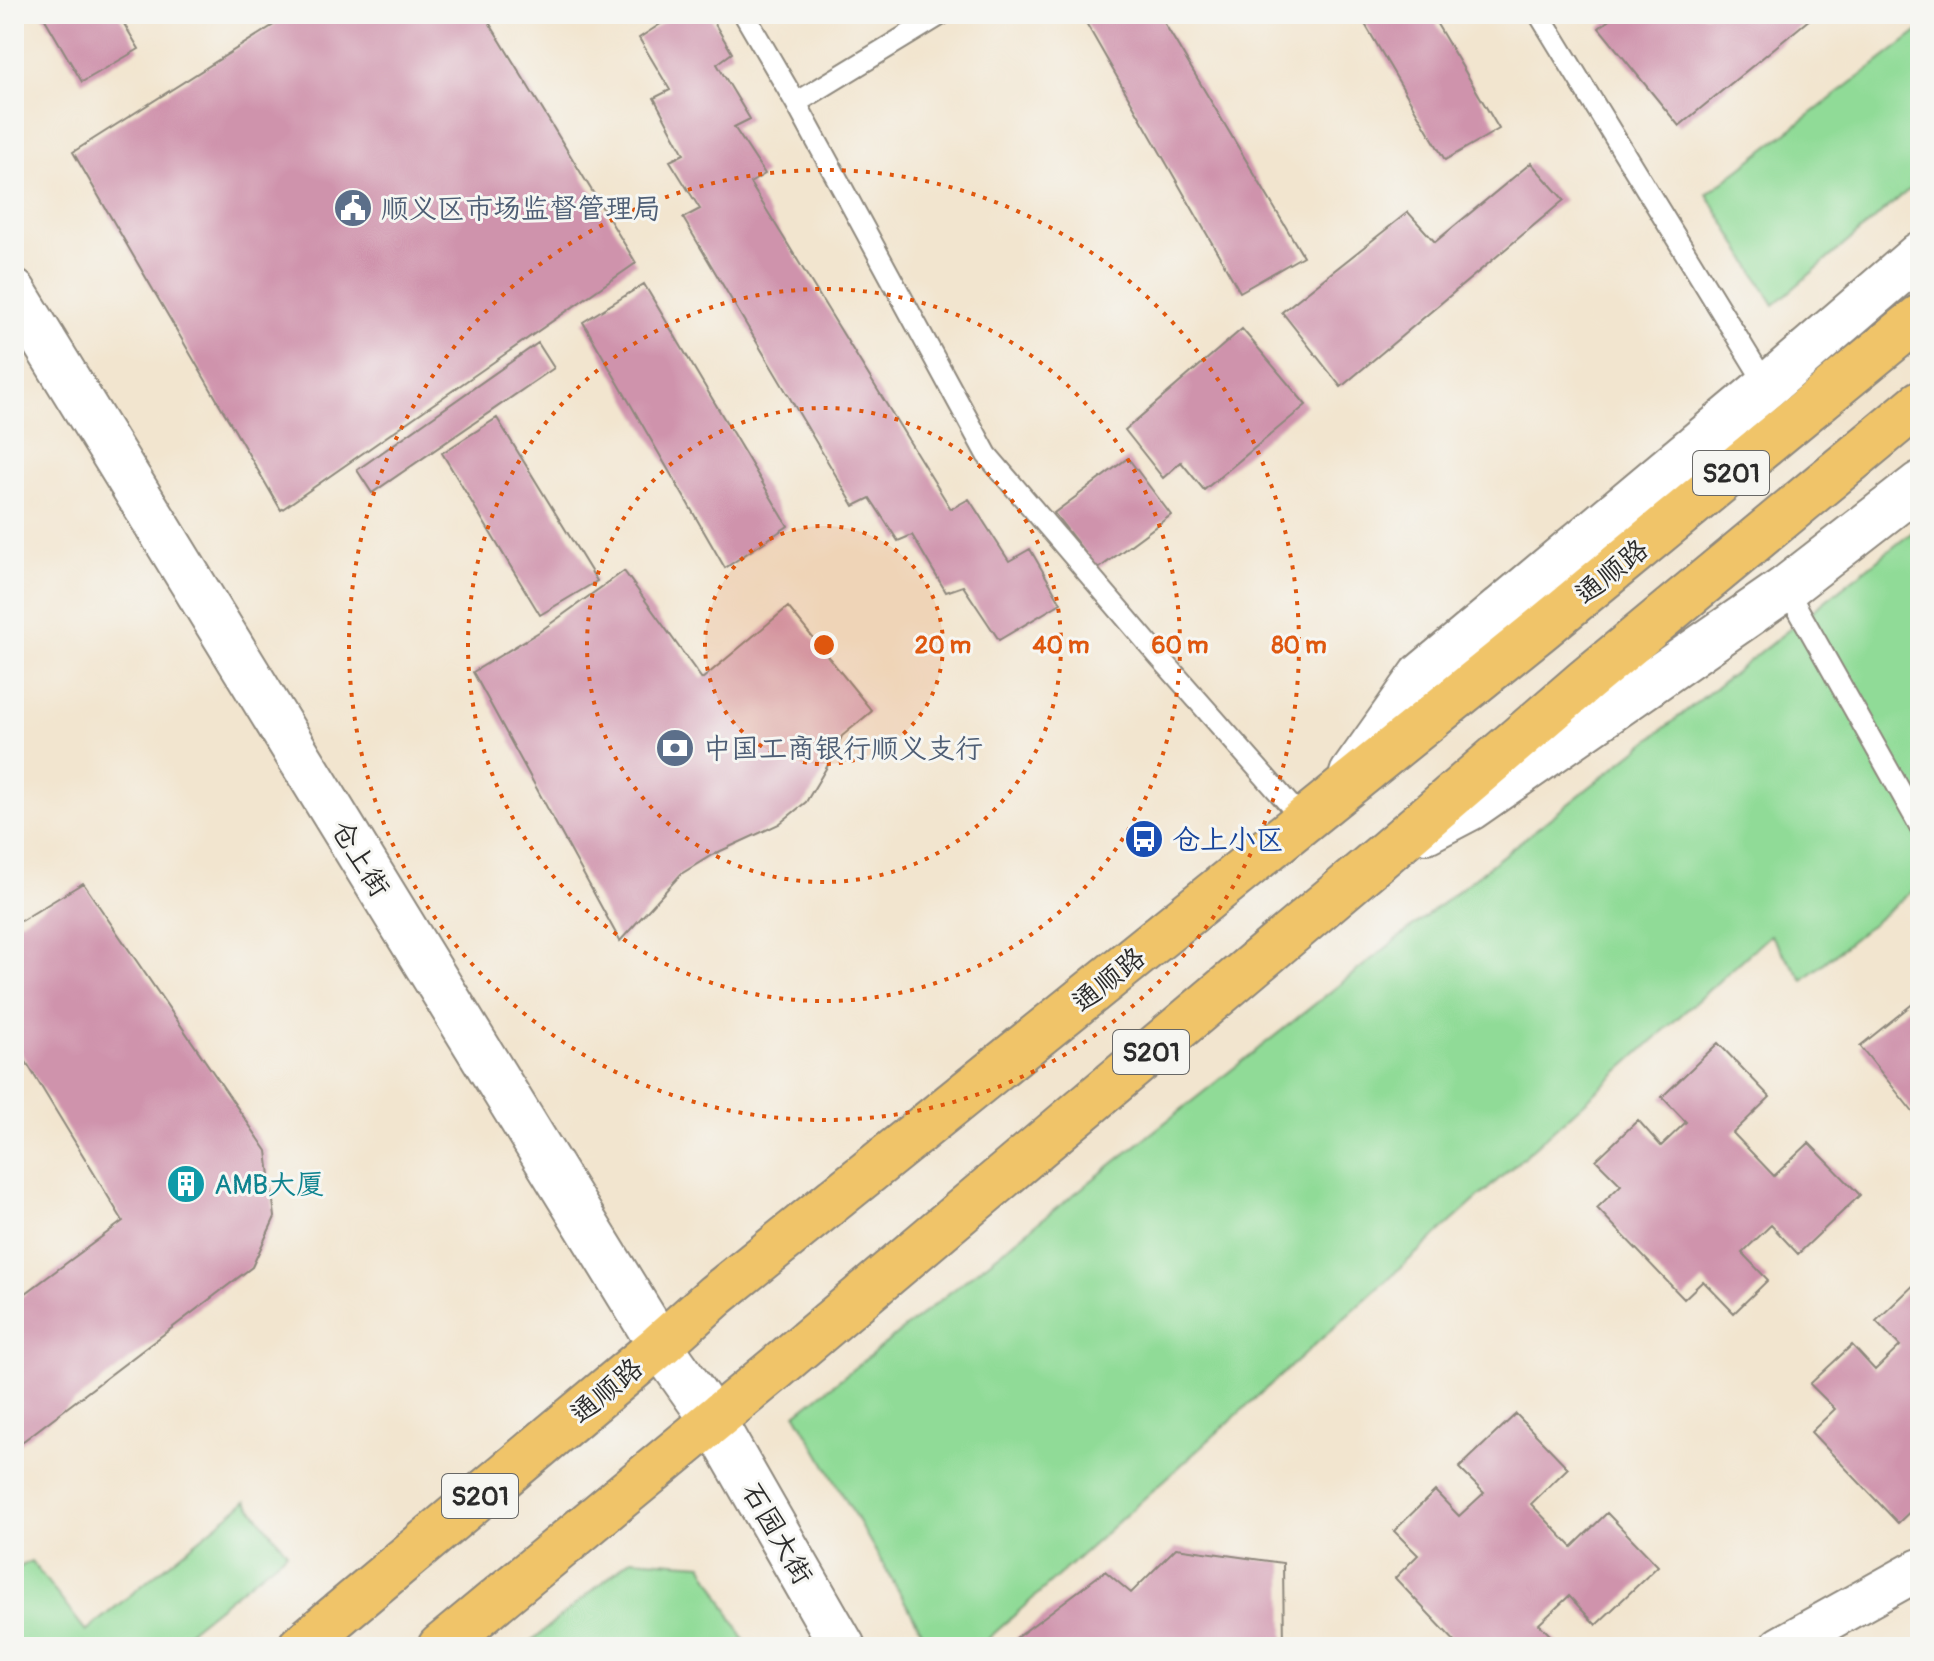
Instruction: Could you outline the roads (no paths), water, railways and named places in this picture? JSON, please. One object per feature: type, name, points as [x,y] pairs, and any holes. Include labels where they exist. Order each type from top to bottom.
[{"type":"main road","name":"通顺路","points":[[300,1647],[716,1295],[1541,629],[1920,317]]},
{"type":"main road","name":"S201","points":[[440,1647],[1388,851],[1585,681],[1920,403]]},
{"type":"street","points":[[1340,792],[1422,675],[1920,254]]},
{"type":"street","name":"仓上街","points":[[14,292],[660,1345],[713,1420]]},
{"type":"street","points":[[1388,851],[1470,808],[1786,588],[1920,484]]},
{"type":"street","name":"石园大街","points":[[713,1420],[843,1647]]},
{"type":"street","points":[[1780,1647],[1920,1569]]},
{"type":"lane","points":[[744,14],[796,103],[987,455],[1304,821]]},
{"type":"lane","points":[[796,103],[942,14]]},
{"type":"lane","points":[[1539,14],[1767,386]]},
{"type":"lane","points":[[1786,588],[1920,826]]},
{"type":"place","name":"顺义区市场监督管理局","points":[[353,208]]},
{"type":"place","name":"中国工商银行顺义支行","points":[[675,748]]},
{"type":"place","name":"仓上小区","points":[[1144,839]]},
{"type":"place","name":"AMB大厦","points":[[186,1184]]}]
